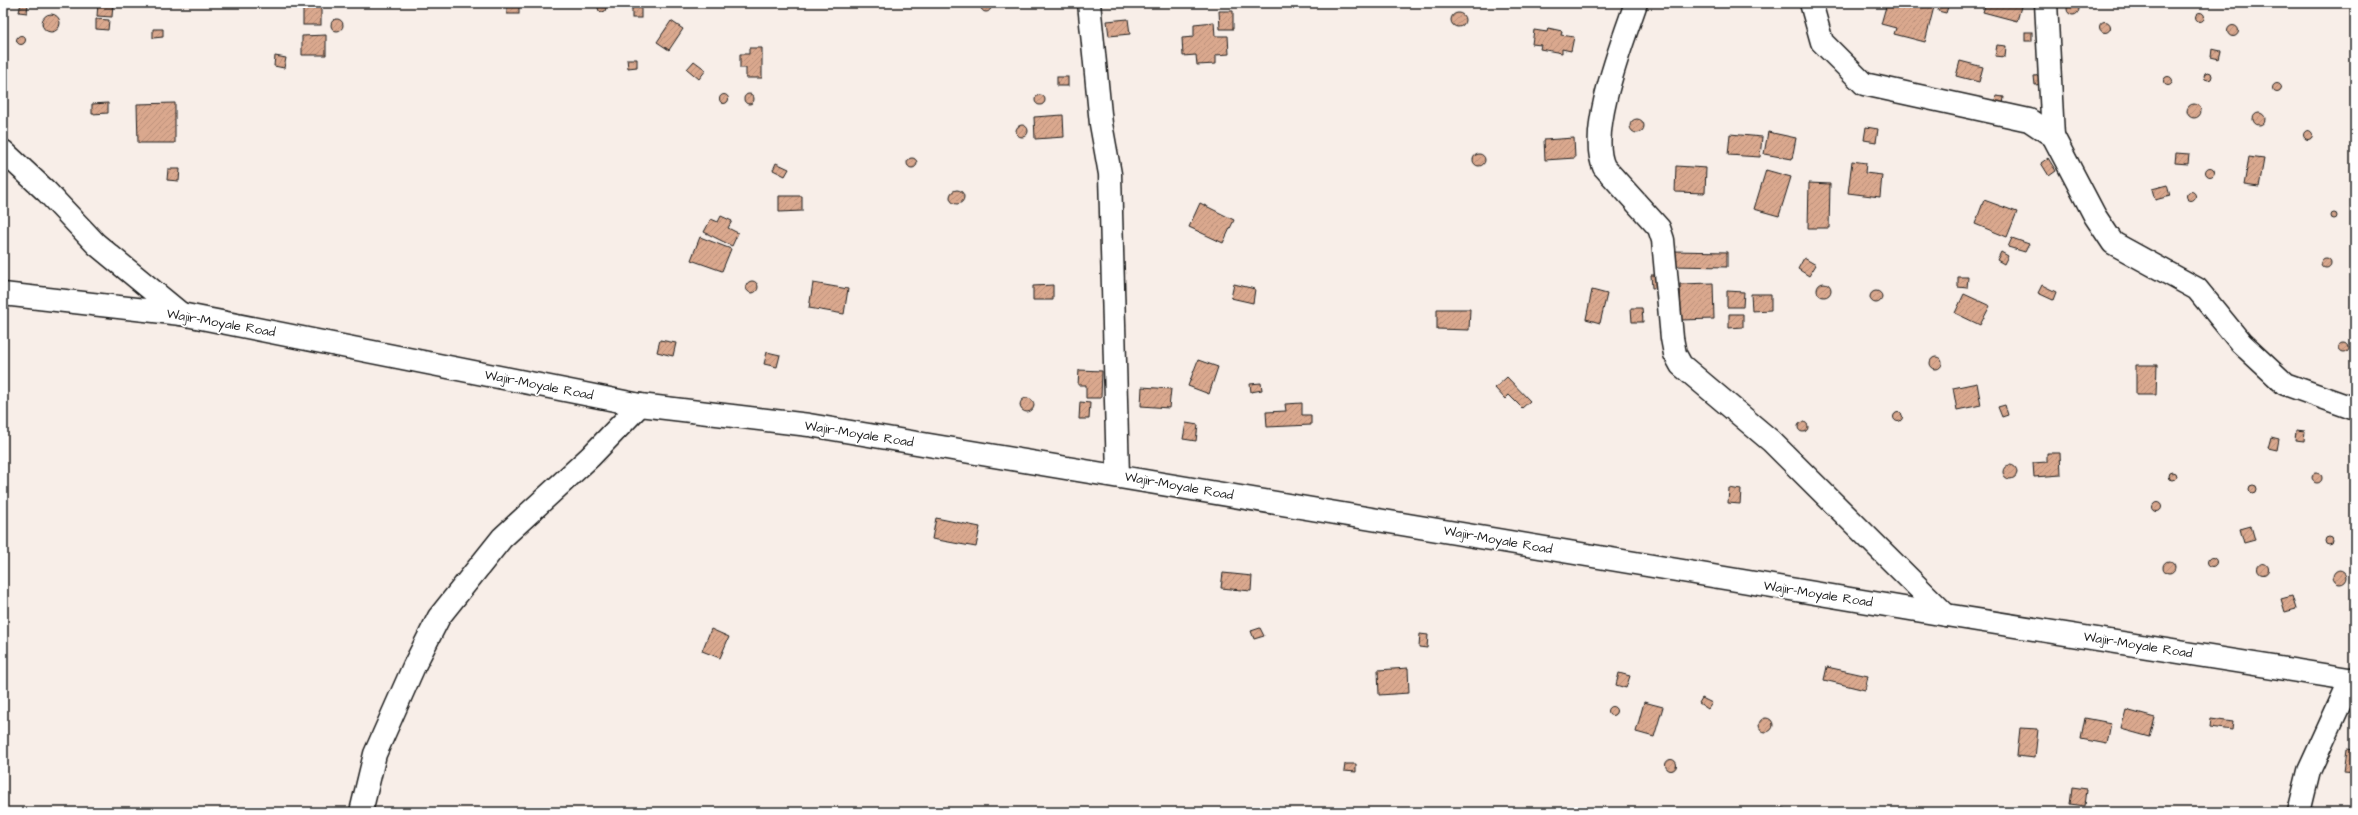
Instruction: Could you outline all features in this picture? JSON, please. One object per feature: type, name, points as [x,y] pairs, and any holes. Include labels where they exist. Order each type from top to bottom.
[{"type":"street","points":[[1090,3],[1101,124],[1110,174],[1118,476]]},
{"type":"street","points":[[1636,3],[1610,79],[1598,144],[1599,157],[1604,167],[1659,228],[1663,240],[1672,338],[1675,354],[1681,365],[1771,441],[1946,615]]},
{"type":"street","points":[[1811,3],[1822,42],[1864,84],[2030,120],[2053,136]]},
{"type":"street","points":[[2046,3],[2053,136],[2095,216],[2113,243],[2197,289],[2241,343],[2285,384],[2355,409]]},
{"type":"street","points":[[3,151],[47,192],[96,244],[181,314]]},
{"type":"street","name":"Wajir-Moyale Road","points":[[3,294],[181,314],[640,405],[808,425],[1946,615],[2353,679]]},
{"type":"street","points":[[361,812],[376,754],[414,666],[440,617],[502,538],[590,457],[640,405]]},
{"type":"street","points":[[2299,812],[2309,771],[2353,679]]},
{"type":"building","points":[[984,2],[988,2],[991,7],[988,12],[984,12],[981,9],[981,5]]},
{"type":"building","points":[[21,3],[28,4],[27,13],[19,12]]},
{"type":"building","points":[[98,3],[113,3],[112,17],[97,16]]},
{"type":"building","points":[[303,3],[321,3],[321,25],[303,25]]},
{"type":"building","points":[[507,3],[519,3],[519,14],[507,14]]},
{"type":"building","points":[[1887,3],[1935,3],[1925,42],[1894,34],[1896,28],[1881,24]]},
{"type":"building","points":[[1940,3],[1949,4],[1946,13],[1938,11]]},
{"type":"building","points":[[1986,3],[2022,3],[2017,21],[1983,12]]},
{"type":"building","points":[[2071,3],[2075,3],[2079,9],[2075,15],[2071,15],[2067,11],[2067,7]]},
{"type":"building","points":[[600,4],[604,4],[606,8],[604,12],[600,12],[598,10],[598,6]]},
{"type":"building","points":[[632,5],[641,5],[641,18],[632,18]]},
{"type":"building","points":[[1219,11],[1233,11],[1233,29],[1220,29]]},
{"type":"building","points":[[1458,13],[1463,15],[1465,20],[1463,25],[1458,27],[1453,25],[1451,20],[1453,15]]},
{"type":"building","points":[[2198,13],[2202,13],[2204,17],[2202,21],[2198,21],[2196,19],[2196,15]]},
{"type":"building","points":[[51,14],[57,17],[60,23],[57,29],[51,32],[45,29],[42,23],[45,17]]},
{"type":"building","points":[[96,19],[109,20],[108,30],[96,29]]},
{"type":"building","points":[[335,19],[339,19],[343,25],[339,31],[335,31],[331,27],[331,23]]},
{"type":"building","points":[[1128,19],[1130,34],[1109,36],[1107,21]]},
{"type":"building","points":[[671,21],[683,29],[669,50],[657,42]]},
{"type":"building","points":[[1214,22],[1215,36],[1228,36],[1229,54],[1216,55],[1216,64],[1197,65],[1196,55],[1183,56],[1182,38],[1194,37],[1194,24]]},
{"type":"building","points":[[2103,22],[2107,22],[2109,23],[2109,31],[2103,32],[2100,29],[2100,25]]},
{"type":"building","points":[[2233,25],[2237,27],[2239,31],[2237,35],[2233,37],[2229,35],[2227,31],[2229,27]]},
{"type":"building","points":[[1548,28],[1562,31],[1561,35],[1574,37],[1571,51],[1562,49],[1562,53],[1540,49],[1541,45],[1532,44],[1534,30],[1547,32]]},
{"type":"building","points":[[153,29],[163,29],[163,37],[153,38]]},
{"type":"building","points":[[2025,32],[2032,32],[2032,41],[2025,41]]},
{"type":"building","points":[[326,35],[326,55],[302,55],[302,36]]},
{"type":"building","points":[[19,36],[23,36],[25,40],[23,44],[19,44],[17,42],[17,38]]},
{"type":"building","points":[[1997,45],[2006,46],[2005,57],[1995,56]]},
{"type":"building","points":[[749,48],[762,48],[762,78],[746,78],[746,68],[740,68],[740,54],[749,54]]},
{"type":"building","points":[[2212,49],[2221,51],[2219,59],[2211,57]]},
{"type":"building","points":[[275,56],[286,58],[284,68],[274,66]]},
{"type":"building","points":[[627,59],[637,59],[637,67],[628,68]]},
{"type":"building","points":[[694,61],[706,70],[699,79],[687,69]]},
{"type":"building","points":[[1960,61],[1983,67],[1979,82],[1956,76]]},
{"type":"building","points":[[2206,72],[2210,72],[2212,76],[2210,80],[2206,80],[2204,78],[2204,74]]},
{"type":"building","points":[[2043,75],[2044,84],[2035,85],[2034,76]]},
{"type":"building","points":[[1057,77],[1068,77],[1068,86],[1057,86]]},
{"type":"building","points":[[2166,77],[2170,77],[2172,81],[2170,85],[2166,85],[2164,83],[2164,79]]},
{"type":"building","points":[[2275,84],[2279,84],[2281,88],[2279,92],[2275,92],[2273,90],[2273,86]]},
{"type":"building","points":[[724,94],[729,99],[724,104],[719,99]]},
{"type":"building","points":[[749,94],[754,99],[749,104],[744,99]]},
{"type":"building","points":[[1038,95],[1042,95],[1044,96],[1044,104],[1038,105],[1035,102],[1035,98]]},
{"type":"building","points":[[1996,96],[2004,97],[2003,105],[1994,104]]},
{"type":"building","points":[[108,103],[108,113],[92,114],[92,104]]},
{"type":"building","points":[[175,103],[175,143],[138,143],[137,104]]},
{"type":"building","points":[[2194,104],[2199,106],[2201,111],[2199,116],[2194,118],[2189,116],[2187,111],[2189,106]]},
{"type":"building","points":[[2257,113],[2261,113],[2265,119],[2261,125],[2257,125],[2253,121],[2253,117]]},
{"type":"building","points":[[1063,115],[1064,137],[1035,139],[1034,117]]},
{"type":"building","points":[[1637,119],[1642,121],[1644,126],[1642,131],[1637,133],[1632,131],[1630,126],[1632,121]]},
{"type":"building","points":[[1024,125],[1027,126],[1027,136],[1020,137],[1017,136],[1016,129],[1017,126]]},
{"type":"building","points":[[1866,127],[1878,129],[1876,142],[1864,140]]},
{"type":"building","points":[[2306,131],[2310,131],[2312,135],[2310,139],[2306,139],[2304,137],[2304,133]]},
{"type":"building","points":[[1768,132],[1796,138],[1792,159],[1764,154]]},
{"type":"building","points":[[1730,134],[1762,137],[1760,157],[1728,155]]},
{"type":"building","points":[[1574,138],[1575,158],[1545,160],[1544,140]]},
{"type":"building","points":[[2176,153],[2189,154],[2188,164],[2175,163]]},
{"type":"building","points":[[1481,154],[1484,155],[1484,165],[1477,166],[1474,165],[1473,158],[1474,155]]},
{"type":"building","points":[[2249,157],[2264,159],[2259,187],[2244,185]]},
{"type":"building","points":[[912,158],[917,163],[912,168],[907,163]]},
{"type":"building","points":[[2048,158],[2056,171],[2049,176],[2041,163]]},
{"type":"building","points":[[1852,161],[1866,163],[1865,173],[1882,175],[1880,197],[1848,193]]},
{"type":"building","points":[[776,163],[789,169],[785,176],[773,170]]},
{"type":"building","points":[[1676,166],[1706,168],[1705,193],[1675,192]]},
{"type":"building","points":[[2208,168],[2212,168],[2214,172],[2212,176],[2208,176],[2206,174],[2206,170]]},
{"type":"building","points":[[168,169],[180,169],[179,181],[167,180]]},
{"type":"building","points":[[1766,170],[1791,177],[1779,216],[1754,209]]},
{"type":"building","points":[[2355,175],[2355,186],[2352,179]]},
{"type":"building","points":[[1809,183],[1830,184],[1829,228],[1808,228]]},
{"type":"building","points":[[2167,185],[2170,196],[2155,200],[2152,189]]},
{"type":"building","points":[[954,190],[960,190],[964,194],[964,200],[960,204],[954,204],[950,200],[950,194]]},
{"type":"building","points":[[2191,191],[2196,196],[2191,201],[2186,196]]},
{"type":"building","points":[[779,196],[802,196],[802,211],[779,212]]},
{"type":"building","points":[[1984,200],[2017,212],[2007,237],[1975,224]]},
{"type":"building","points":[[1200,203],[1234,220],[1223,243],[1189,227]]},
{"type":"building","points":[[2334,213],[2337,216],[2334,219],[2331,216]]},
{"type":"building","points":[[721,216],[732,221],[728,228],[738,233],[732,246],[704,232],[711,219],[718,222]]},
{"type":"building","points":[[700,237],[731,249],[722,271],[691,260]]},
{"type":"building","points":[[2012,238],[2029,244],[2025,252],[2008,247]]},
{"type":"building","points":[[1673,251],[1727,252],[1727,267],[1673,266]]},
{"type":"building","points":[[2001,252],[2008,256],[2004,264],[1997,260]]},
{"type":"building","points":[[1804,258],[1816,265],[1809,276],[1798,269]]},
{"type":"building","points":[[2324,258],[2328,258],[2331,263],[2328,268],[2324,268],[2321,265],[2321,261]]},
{"type":"building","points":[[1651,275],[1661,275],[1662,287],[1652,288]]},
{"type":"building","points":[[1958,277],[1968,277],[1967,288],[1958,287]]},
{"type":"building","points":[[754,281],[757,282],[757,292],[750,293],[747,292],[746,285],[747,282]]},
{"type":"building","points":[[813,283],[848,289],[844,314],[809,308]]},
{"type":"building","points":[[1713,283],[1714,319],[1681,320],[1680,284]]},
{"type":"building","points":[[1824,283],[1829,285],[1831,290],[1829,295],[1824,297],[1819,295],[1817,290],[1819,285]]},
{"type":"building","points":[[1234,284],[1255,289],[1253,303],[1231,298]]},
{"type":"building","points":[[1053,285],[1053,300],[1033,300],[1033,286]]},
{"type":"building","points":[[2042,285],[2056,292],[2053,300],[2038,293]]},
{"type":"building","points":[[1592,290],[1607,294],[1600,323],[1586,319]]},
{"type":"building","points":[[1727,291],[1744,292],[1743,307],[1727,307]]},
{"type":"building","points":[[1876,291],[1880,293],[1882,297],[1880,301],[1876,303],[1872,301],[1870,297],[1872,293]]},
{"type":"building","points":[[1751,294],[1771,294],[1771,310],[1752,311]]},
{"type":"building","points":[[1964,294],[1990,306],[1980,325],[1955,313]]},
{"type":"building","points":[[1631,308],[1642,308],[1643,322],[1632,322]]},
{"type":"building","points":[[1437,309],[1470,309],[1469,330],[1437,329]]},
{"type":"building","points":[[1729,314],[1743,314],[1743,327],[1729,328]]},
{"type":"building","points":[[660,340],[676,343],[673,356],[657,352]]},
{"type":"building","points":[[2344,343],[2349,348],[2344,353],[2339,348]]},
{"type":"building","points":[[767,352],[780,355],[777,367],[764,364]]},
{"type":"building","points":[[1934,357],[1938,357],[1942,363],[1938,369],[1934,369],[1930,365],[1930,361]]},
{"type":"building","points":[[1198,360],[1218,367],[1209,394],[1188,386]]},
{"type":"building","points":[[2136,365],[2157,365],[2156,395],[2136,395]]},
{"type":"building","points":[[1079,370],[1102,371],[1101,398],[1086,398],[1086,385],[1078,385]]},
{"type":"building","points":[[1507,377],[1530,401],[1522,408],[1509,395],[1505,399],[1495,388]]},
{"type":"building","points":[[1261,383],[1262,390],[1251,392],[1250,384]]},
{"type":"building","points":[[1977,383],[1981,405],[1957,410],[1953,388]]},
{"type":"building","points":[[1142,387],[1171,389],[1169,408],[1141,406]]},
{"type":"building","points":[[1024,398],[1030,398],[1034,402],[1034,408],[1030,412],[1024,412],[1020,408],[1020,402]]},
{"type":"building","points":[[1080,402],[1090,403],[1089,419],[1079,419]]},
{"type":"building","points":[[1302,403],[1302,415],[1311,415],[1311,425],[1267,427],[1266,412],[1286,411],[1285,404]]},
{"type":"building","points":[[2005,405],[2008,415],[2002,417],[1998,407]]},
{"type":"building","points":[[1898,412],[1903,417],[1898,422],[1893,417]]},
{"type":"building","points":[[1801,422],[1805,422],[1808,427],[1805,432],[1801,432],[1798,429],[1798,425]]},
{"type":"building","points":[[1186,423],[1198,425],[1196,441],[1183,439]]},
{"type":"building","points":[[2296,430],[2305,431],[2304,441],[2295,440]]},
{"type":"building","points":[[2271,437],[2279,439],[2277,450],[2268,448]]},
{"type":"building","points":[[2047,453],[2060,453],[2061,475],[2034,477],[2033,463],[2047,462]]},
{"type":"building","points":[[2010,465],[2015,467],[2017,472],[2015,477],[2010,479],[2005,477],[2003,472],[2005,467]]},
{"type":"building","points":[[2172,472],[2175,473],[2175,479],[2172,480],[2169,479],[2168,476],[2169,473]]},
{"type":"building","points":[[2315,473],[2319,473],[2321,474],[2321,482],[2315,483],[2312,480],[2312,476]]},
{"type":"building","points":[[2251,485],[2255,485],[2257,489],[2255,493],[2251,493],[2249,491],[2249,487]]},
{"type":"building","points":[[1729,488],[1741,490],[1740,504],[1728,503]]},
{"type":"building","points":[[2157,502],[2162,507],[2157,512],[2152,507]]},
{"type":"building","points":[[936,518],[980,527],[976,547],[932,539]]},
{"type":"building","points":[[2251,526],[2255,540],[2244,543],[2240,529]]},
{"type":"building","points":[[2327,537],[2331,537],[2333,541],[2331,545],[2327,545],[2325,543],[2325,539]]},
{"type":"building","points":[[2212,557],[2217,562],[2212,567],[2207,562]]},
{"type":"building","points":[[2169,561],[2173,563],[2175,567],[2173,571],[2169,573],[2165,571],[2163,567],[2165,563]]},
{"type":"building","points":[[2261,564],[2265,564],[2267,565],[2267,573],[2261,574],[2258,571],[2258,567]]},
{"type":"building","points":[[2340,570],[2345,572],[2347,577],[2345,582],[2340,584],[2335,582],[2333,577],[2335,572]]},
{"type":"building","points":[[1223,573],[1252,576],[1251,591],[1221,588]]},
{"type":"building","points":[[2292,596],[2296,609],[2285,612],[2281,599]]},
{"type":"building","points":[[1260,628],[1264,636],[1254,639],[1251,631]]},
{"type":"building","points":[[711,629],[729,637],[720,658],[702,651]]},
{"type":"building","points":[[1420,634],[1428,635],[1427,648],[1419,647]]},
{"type":"building","points":[[1827,667],[1868,676],[1865,690],[1824,680]]},
{"type":"building","points":[[1408,668],[1409,693],[1379,695],[1378,670]]},
{"type":"building","points":[[1619,673],[1630,676],[1626,688],[1616,685]]},
{"type":"building","points":[[1702,698],[1712,703],[1708,709],[1699,703]]},
{"type":"building","points":[[1644,702],[1663,707],[1654,737],[1636,732]]},
{"type":"building","points":[[1610,707],[1614,707],[1616,711],[1614,715],[1610,715],[1608,713],[1608,709]]},
{"type":"building","points":[[2126,710],[2155,718],[2150,737],[2121,729]]},
{"type":"building","points":[[1766,718],[1771,720],[1773,725],[1771,730],[1766,732],[1761,730],[1759,725],[1761,720]]},
{"type":"building","points":[[2085,718],[2111,723],[2107,744],[2081,739]]},
{"type":"building","points":[[2211,719],[2233,722],[2232,730],[2210,727]]},
{"type":"building","points":[[2020,728],[2038,729],[2035,758],[2017,756]]},
{"type":"building","points":[[2347,749],[2355,750],[2355,773],[2344,772]]},
{"type":"building","points":[[1671,759],[1675,761],[1677,765],[1675,769],[1671,771],[1667,769],[1665,765],[1667,761]]},
{"type":"building","points":[[1345,764],[1356,764],[1356,772],[1344,771]]},
{"type":"building","points":[[2072,787],[2087,789],[2085,806],[2070,804]]},
{"type":"building","points":[[1783,808],[1786,809],[1787,812],[1780,812]]}]
